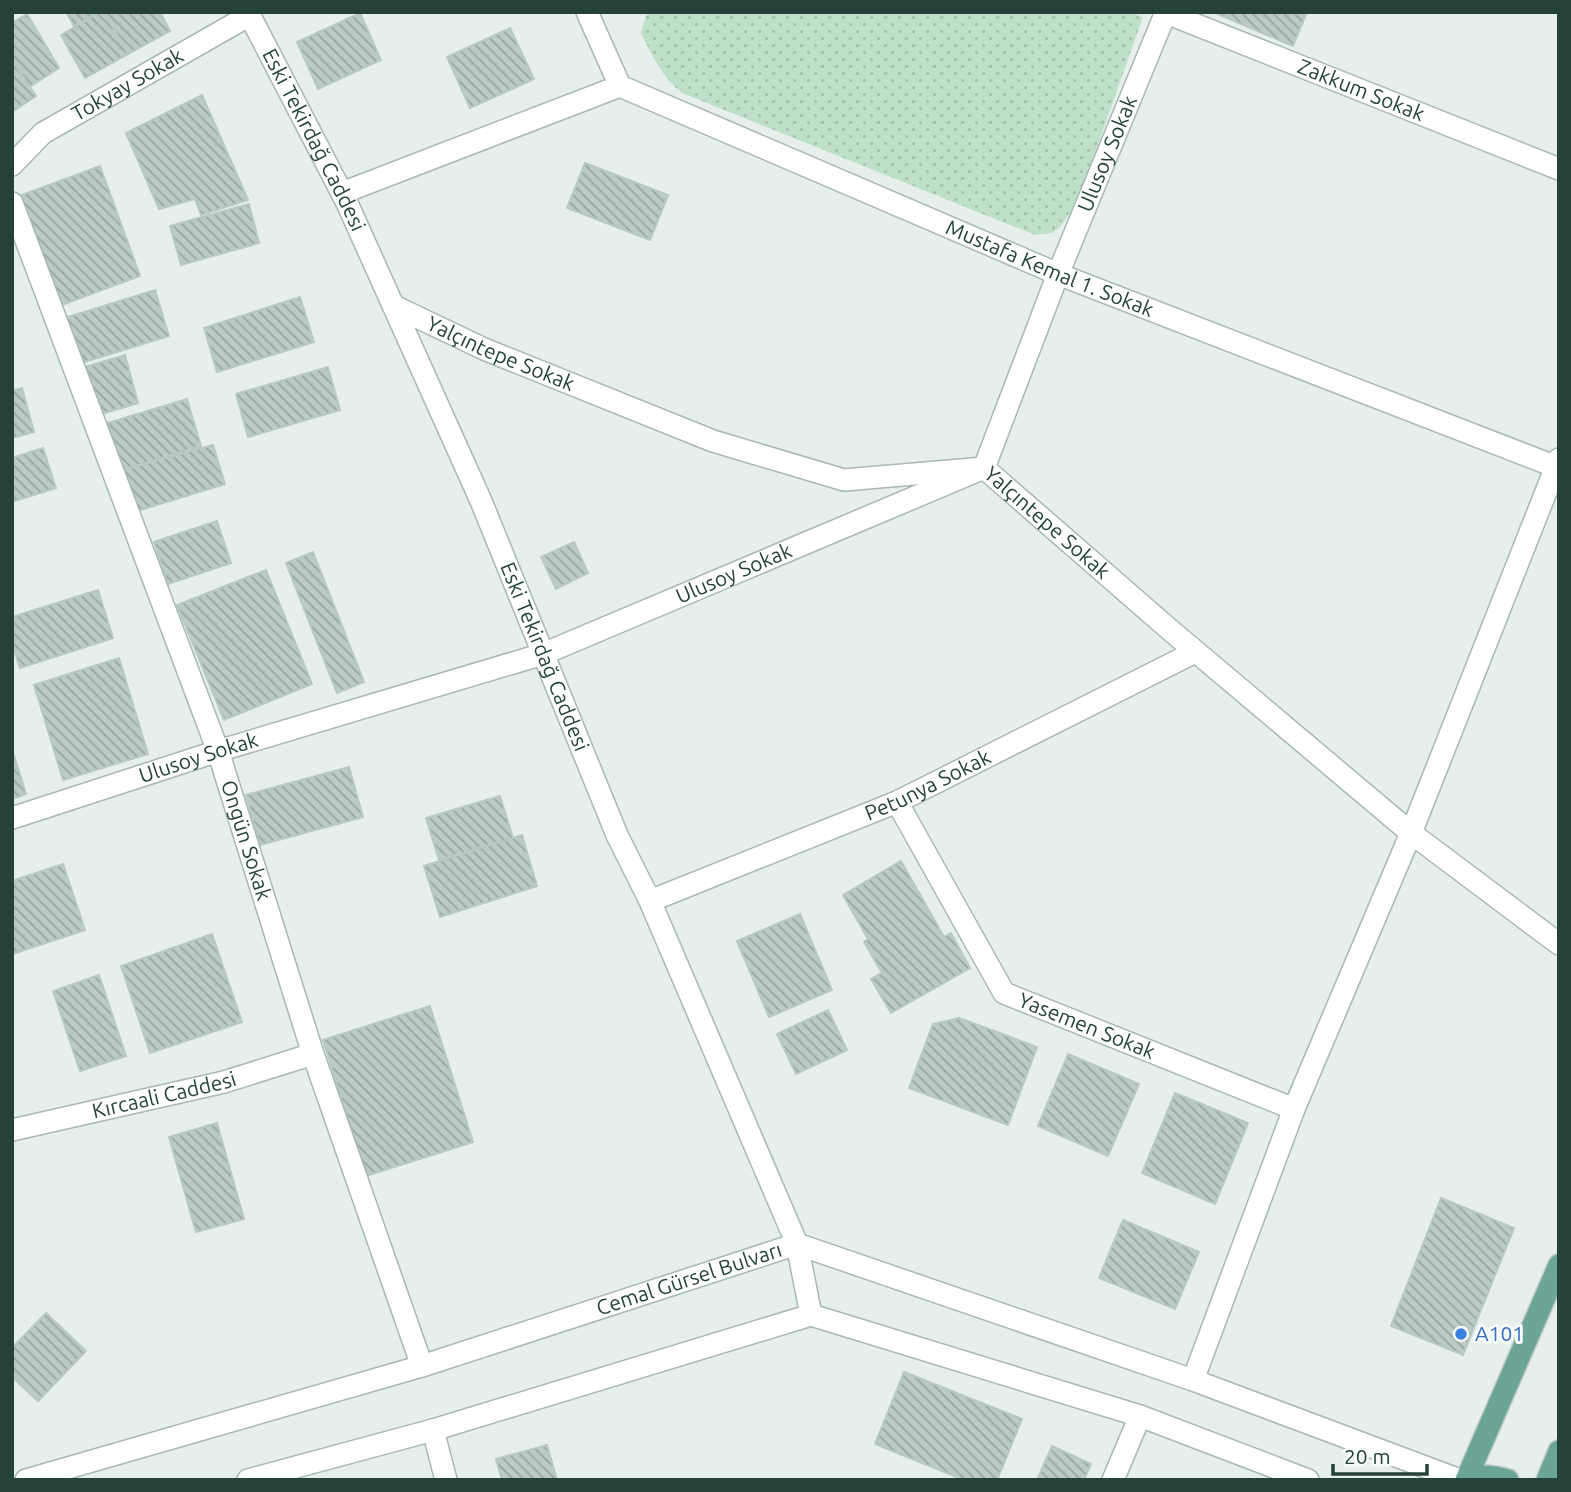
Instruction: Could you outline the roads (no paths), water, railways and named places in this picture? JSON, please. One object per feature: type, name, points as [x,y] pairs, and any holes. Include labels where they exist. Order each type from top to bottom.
[{"type":"main road","points":[[1468,1480],[1559,1265]]},
{"type":"main road","points":[[1547,1480],[1559,1451]]},
{"type":"main road","points":[[1468,1480],[1479,1476],[1508,1480]]},
{"type":"street","points":[[342,193],[620,86],[587,12]]},
{"type":"street","name":"Zakkum Sokak","points":[[1165,12],[1559,169]]},
{"type":"street","name":"Ulusoy Sokak","points":[[12,818],[218,751],[543,654],[984,468],[1058,274],[1165,12]]},
{"type":"street","name":"Tokyay Sokak","points":[[12,165],[43,134],[249,14]]},
{"type":"street","name":"Eski Tekirdağ Caddesi","points":[[249,14],[342,193],[481,501],[617,835],[650,901],[797,1244],[811,1315]]},
{"type":"street","name":"Mustafa Kemal 1. Sokak","points":[[620,86],[1058,274],[1558,464]]},
{"type":"street","name":"Ongün Sokak","points":[[12,203],[218,751],[313,1054],[422,1366]]},
{"type":"street","name":"Yalçıntepe Sokak","points":[[394,306],[484,349],[713,441],[844,480],[984,468],[1195,652],[1411,833],[1559,944]]},
{"type":"street","points":[[1193,1380],[1294,1109],[1411,833],[1558,464]]},
{"type":"street","name":"Petunya Sokak","points":[[650,901],[897,802],[1195,652]]},
{"type":"street","name":"Yasemen Sokak","points":[[897,802],[1004,993],[1294,1109]]},
{"type":"street","name":"Kırcaali Caddesi","points":[[12,1130],[224,1082],[313,1054]]},
{"type":"street","name":"Cemal Gürsel Bulvarı","points":[[26,1480],[422,1366],[797,1244],[1193,1380],[1460,1480]]},
{"type":"street","points":[[247,1480],[433,1430],[811,1315],[1140,1416],[1308,1480]]},
{"type":"street","points":[[1113,1480],[1140,1416]]},
{"type":"street","points":[[433,1430],[446,1480]]},
{"type":"place","name":"A101","points":[[1461,1334]]}]
